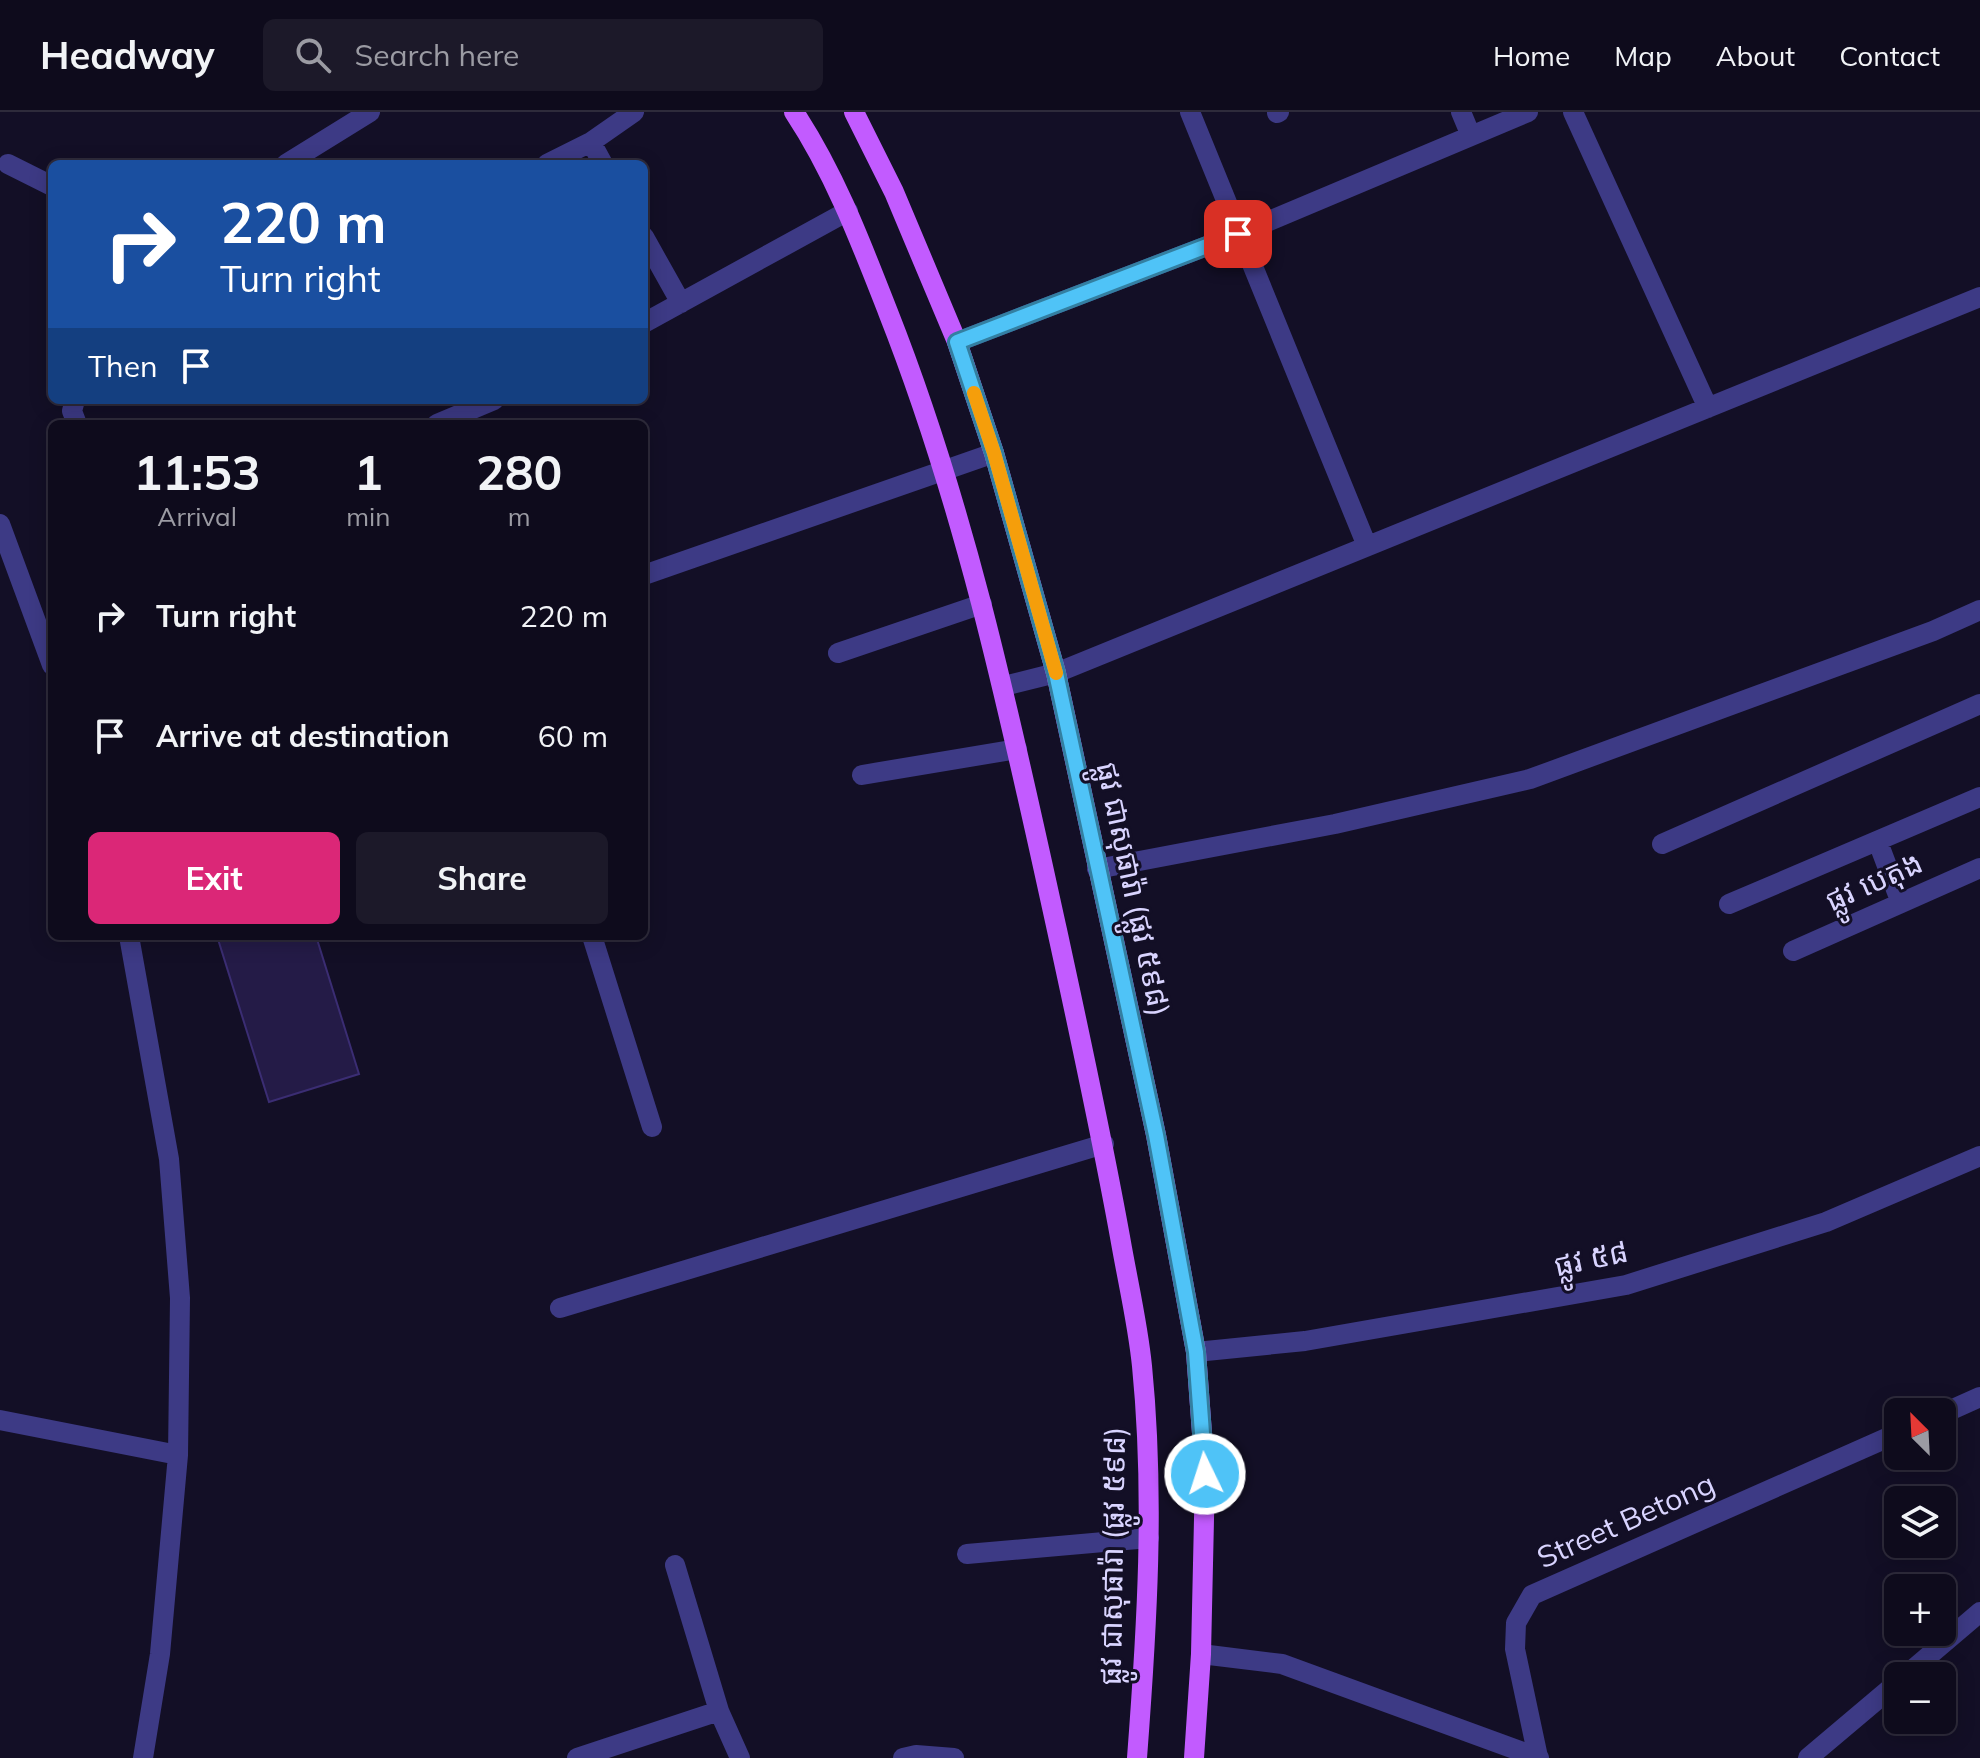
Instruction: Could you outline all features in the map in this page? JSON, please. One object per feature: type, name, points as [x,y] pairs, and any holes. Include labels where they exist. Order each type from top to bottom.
[{"type":"main road","name":"ផ្លូវ ជាសុផារ៉ា (ផ្លូវ ៥៩៨)","points":[[794,112],[848,211],[910,368],[945,472],[1004,686],[1104,1144],[1142,1362],[1150,1479],[1147,1625],[1137,1758]]},
{"type":"main road","name":"ផ្លូវ ជាសុផារ៉ា (ផ្លូវ ៥៩៨)","points":[[854,112],[894,192],[957,342],[994,453],[1056,673],[1156,1135],[1196,1352],[1205,1474],[1201,1654],[1194,1758]]},
{"type":"street","points":[[292,160],[370,112]]},
{"type":"street","points":[[555,160],[591,142],[634,112]]},
{"type":"street","points":[[1190,112],[1367,546]]},
{"type":"street","points":[[1461,112],[1471,136]]},
{"type":"street","points":[[957,342],[1238,234],[1528,112]]},
{"type":"street","points":[[1573,112],[1708,408]]},
{"type":"street","points":[[591,142],[601,160]]},
{"type":"street","points":[[8,164],[48,184]]},
{"type":"street","points":[[648,321],[848,211]]},
{"type":"street","points":[[648,244],[681,303]]},
{"type":"street","points":[[1004,686],[1056,673],[1980,297]]},
{"type":"street","points":[[446,420],[484,404]]},
{"type":"street","points":[[648,574],[994,453]]},
{"type":"street","points":[[0,524],[48,654]]},
{"type":"street","points":[[838,653],[982,604]]},
{"type":"street","points":[[1097,869],[1335,824],[1530,779],[1933,631],[1980,610]]},
{"type":"street","points":[[1662,844],[1980,704]]},
{"type":"street","points":[[862,775],[1017,749]]},
{"type":"street","points":[[1729,904],[1980,797]]},
{"type":"street","points":[[1878,842],[1901,903]]},
{"type":"street","name":"ផ្លូវ បេតុង","points":[[1793,951],[1980,868]]},
{"type":"street","points":[[130,940],[169,1159],[180,1298],[178,1455],[160,1654],[143,1758]]},
{"type":"street","points":[[593,940],[652,1127]]},
{"type":"street","points":[[560,1308],[1104,1144]]},
{"type":"street","name":"ផ្លូវ ៥៨","points":[[1196,1352],[1305,1341],[1626,1285],[1826,1222],[1980,1156]]},
{"type":"street","points":[[1956,1408],[1980,1397]]},
{"type":"street","points":[[0,1420],[178,1455]]},
{"type":"street","name":"Street Betong","points":[[1538,1758],[1515,1649],[1516,1623],[1532,1595],[1884,1439]]},
{"type":"street","points":[[967,1554],[1149,1538]]},
{"type":"street","points":[[675,1565],[719,1711],[740,1758]]},
{"type":"street","points":[[1921,1662],[1980,1612]]},
{"type":"street","points":[[1201,1654],[1282,1664],[1538,1758]]},
{"type":"street","points":[[1808,1758],[1884,1694]]},
{"type":"street","points":[[577,1758],[719,1711]]},
{"type":"street","points":[[903,1758],[916,1755],[954,1758]]},
{"type":"building","points":[[218,940],[317,940],[359,1074],[269,1102]]},
{"type":"slow traffic","points":[[974,393],[1056,673]]},
{"type":"route","points":[[1205,1474],[1196,1352],[1156,1135],[1056,673],[994,453],[957,342],[1238,234]]}]
